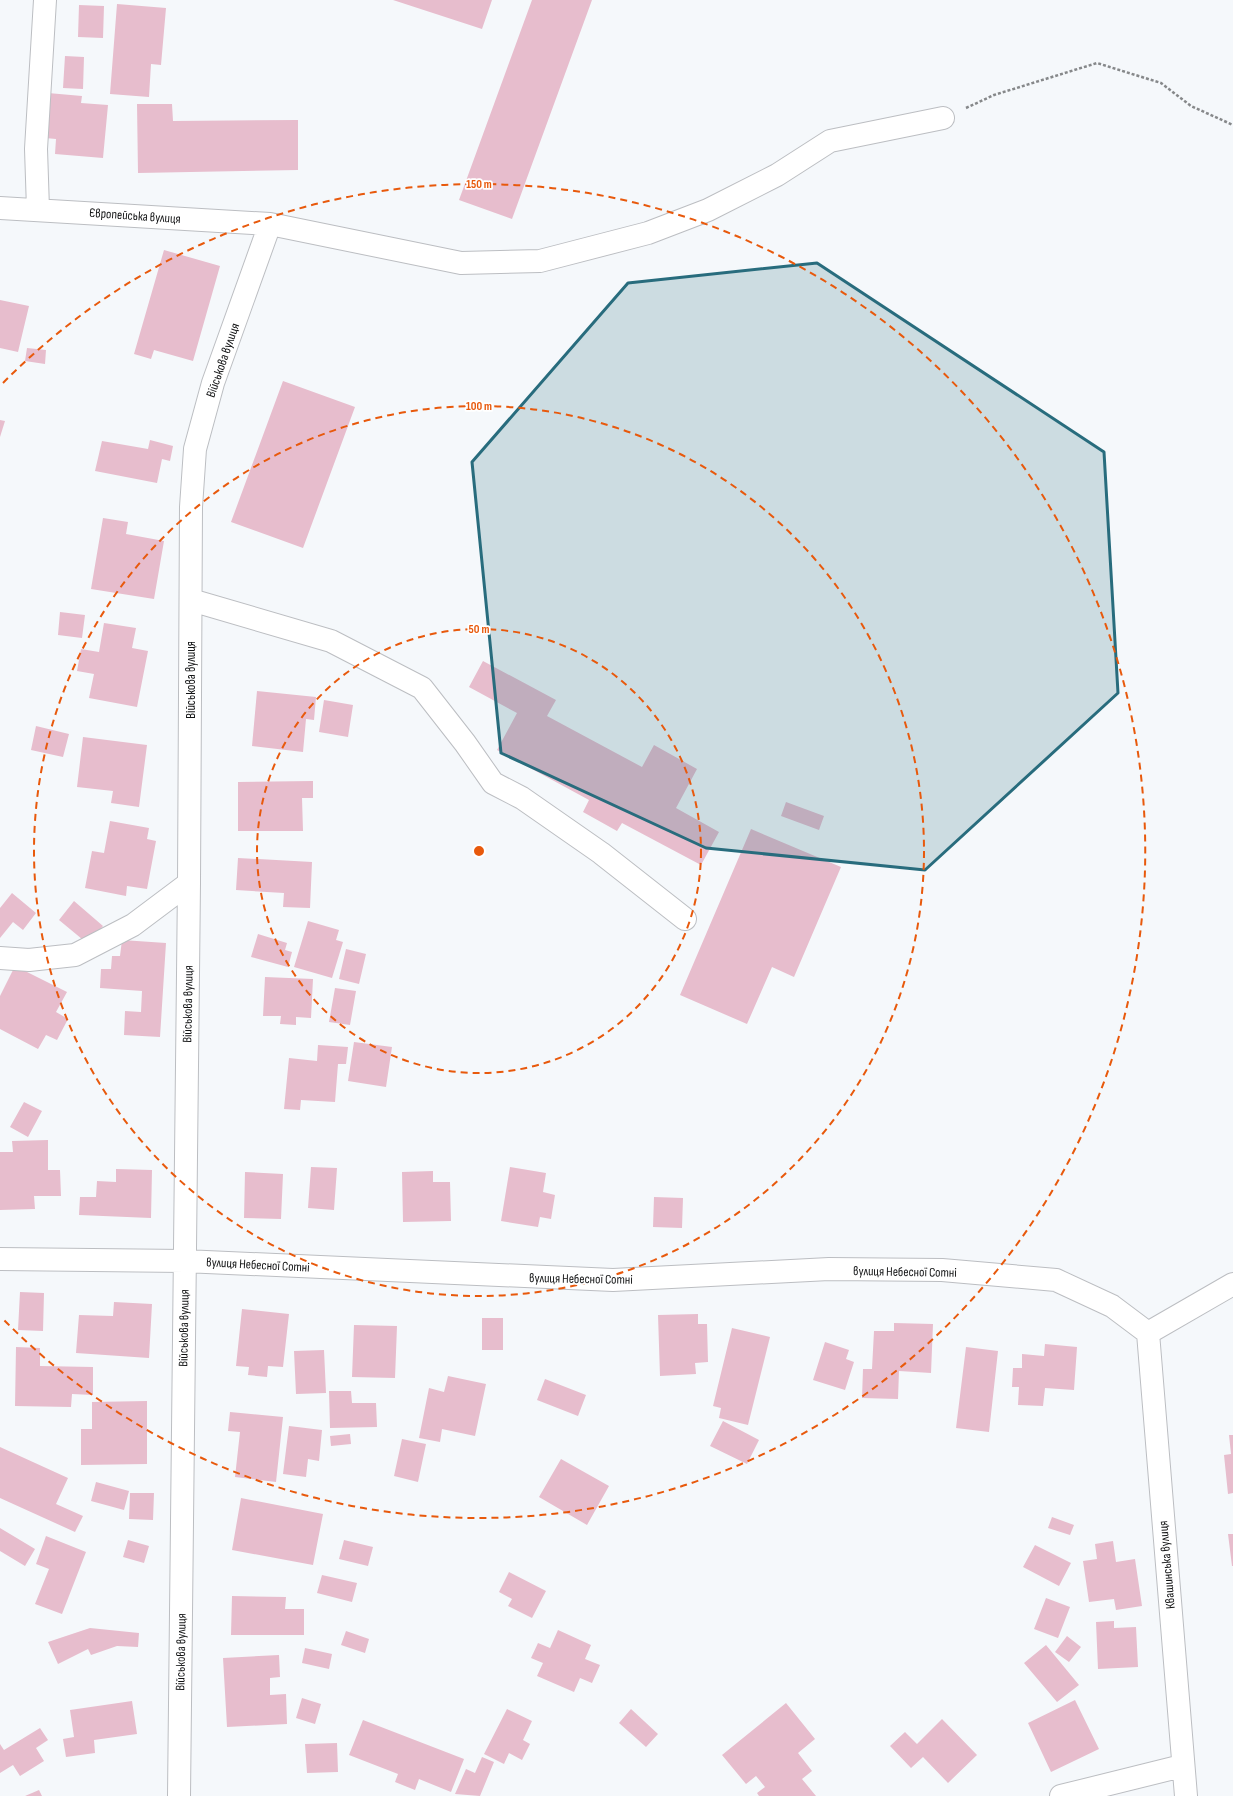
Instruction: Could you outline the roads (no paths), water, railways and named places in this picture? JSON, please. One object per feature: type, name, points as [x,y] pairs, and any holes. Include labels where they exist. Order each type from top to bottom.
[{"type":"street","points":[[38,209],[36,149],[45,0]]},
{"type":"street","name":"Європейська вулиця","points":[[0,208],[38,209],[270,224],[461,263],[540,262],[648,233],[708,210],[777,175],[830,141],[943,118]]},
{"type":"street","name":"Військова вулиця","points":[[179,1796],[189,883],[191,506],[195,449],[213,383],[270,224]]},
{"type":"street","points":[[191,600],[331,641],[422,688],[465,743],[493,783],[522,798],[601,853],[685,919]]},
{"type":"street","points":[[0,958],[29,960],[75,955],[133,925],[189,883]]},
{"type":"street","name":"вулиця Небесної Сотні","points":[[0,1259],[184,1261],[613,1280],[829,1269],[942,1270],[1056,1280],[1112,1306],[1148,1333]]},
{"type":"street","points":[[1148,1333],[1233,1284]]},
{"type":"street","name":"Квашинська вулиця","points":[[1148,1333],[1182,1766],[1186,1796]]},
{"type":"street","points":[[1061,1796],[1182,1766]]}]
